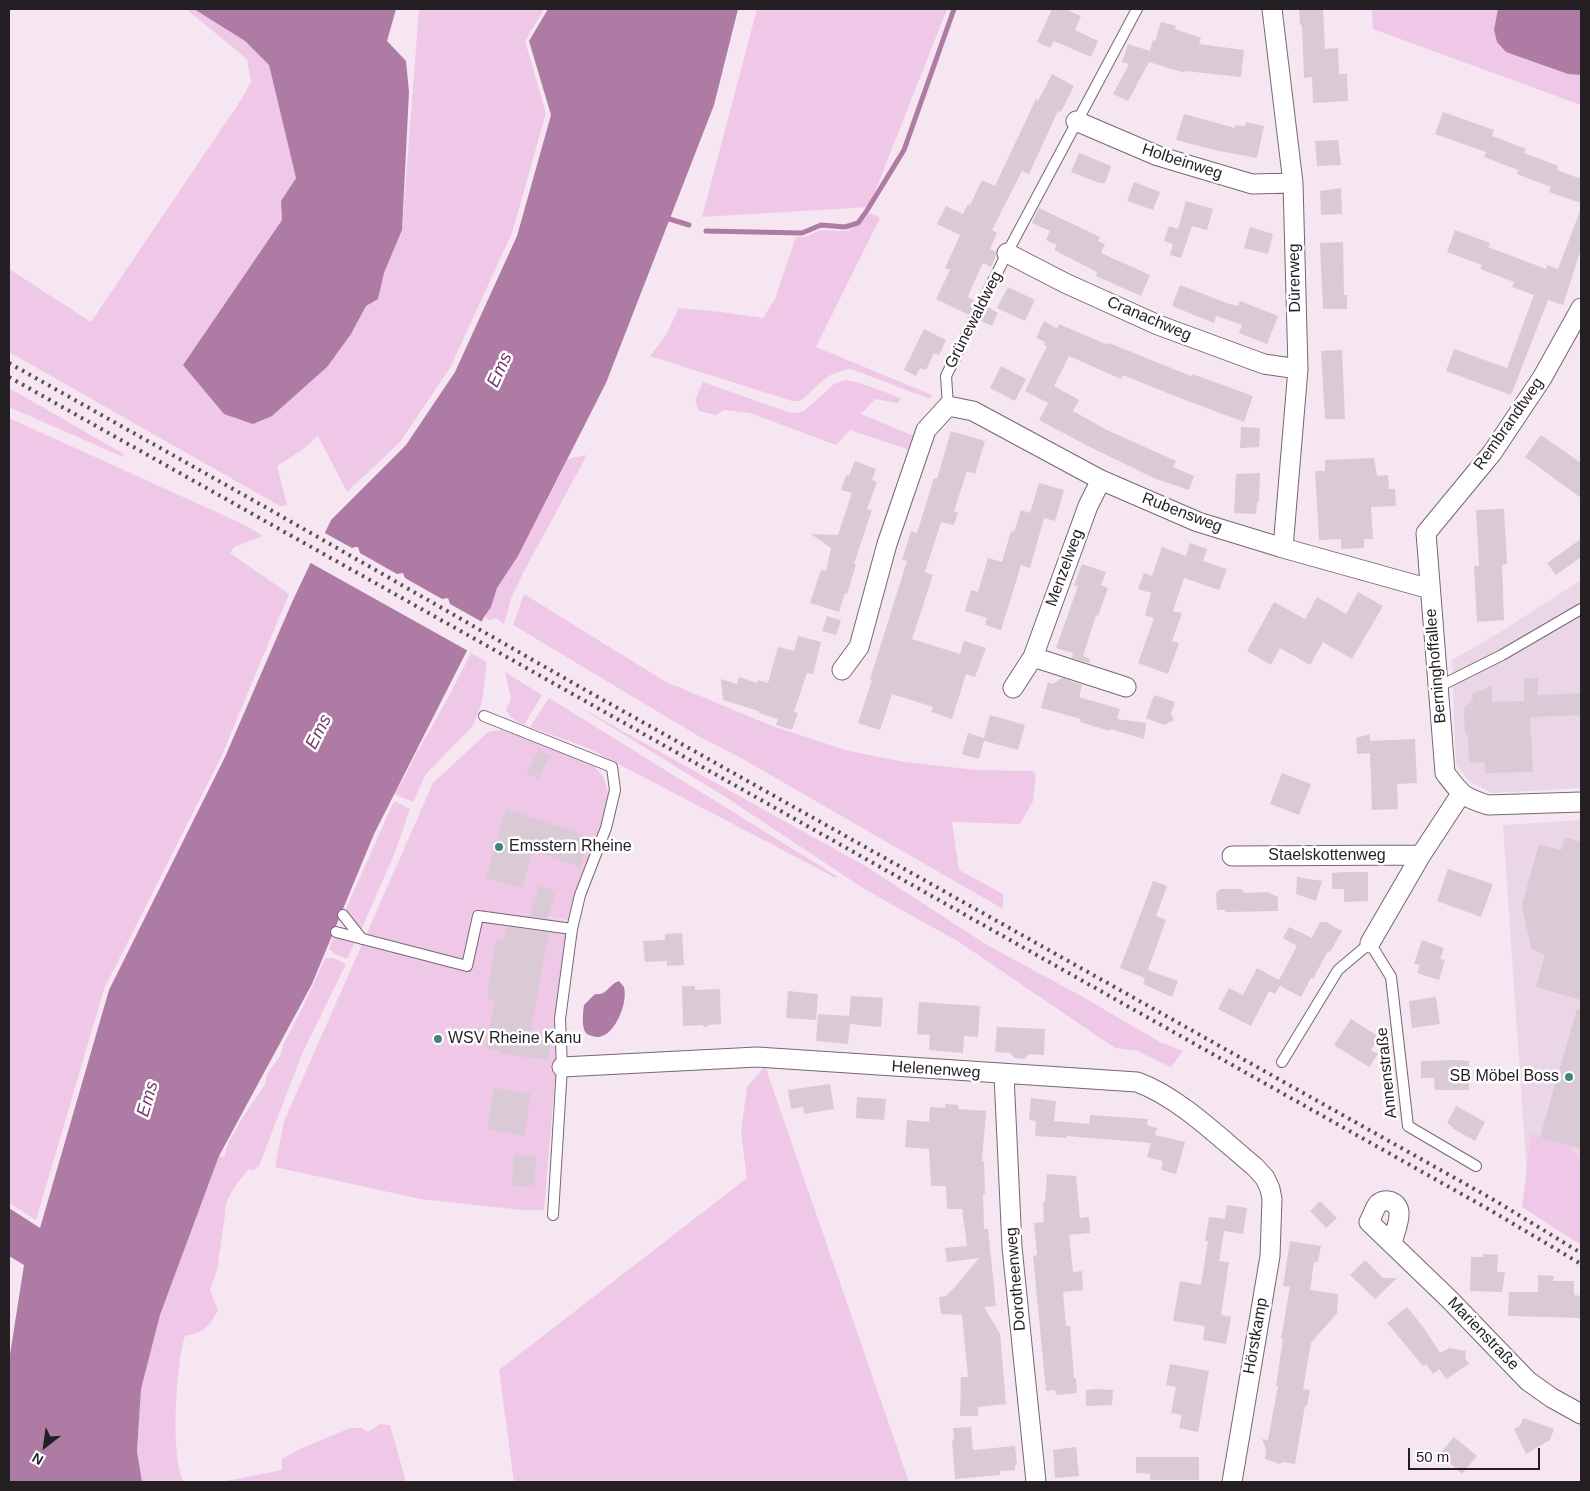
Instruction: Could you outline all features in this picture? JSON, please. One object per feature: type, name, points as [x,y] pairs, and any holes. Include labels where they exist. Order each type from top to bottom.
[{"type":"street","name":"Dürerweg","points":[[1272,9],[1293,183],[1298,369],[1283,548]]},
{"type":"street","name":"Holbeinweg","points":[[1076,121],[1158,156],[1252,184],[1293,183]]},
{"type":"street","name":"Cranachweg","points":[[1007,253],[1065,283],[1158,325],[1264,364],[1298,369]]},
{"type":"street","name":"Rembrandtweg","points":[[1426,533],[1492,453],[1542,378],[1581,308]]},
{"type":"street","name":"Rubensweg","points":[[948,406],[973,411],[1101,480],[1198,522],[1430,589]]},
{"type":"street","points":[[842,670],[859,647],[887,544],[926,430],[948,406]]},
{"type":"street","name":"Menzelweg","points":[[1014,688],[1033,657],[1088,506],[1101,480]]},
{"type":"street","name":"Berninghoffallee","points":[[1426,533],[1444,773],[1461,794]]},
{"type":"street","points":[[1033,657],[1126,687]]},
{"type":"street","points":[[1370,944],[1421,855],[1461,794],[1473,801],[1488,805],[1581,802]]},
{"type":"street","name":"Staelskottenweg","points":[[1232,856],[1421,855]]},
{"type":"street","name":"Helenenweg","points":[[562,1067],[757,1057],[1004,1075],[1138,1082],[1155,1088],[1180,1105],[1255,1167],[1265,1178],[1270,1189]]},
{"type":"street","name":"Dorotheenweg","points":[[1004,1075],[1012,1247],[1036,1482]]},
{"type":"street","name":"Hörstkamp","points":[[1232,1482],[1270,1256],[1272,1200],[1270,1189]]},
{"type":"street","name":"Marienstraße","points":[[1392,1244],[1449,1299],[1528,1381],[1547,1395],[1581,1414]]},
{"type":"lane","name":"Grünewaldweg","points":[[948,406],[946,376],[1007,253],[1137,9]]},
{"type":"lane","points":[[1438,687],[1502,655],[1581,609]]},
{"type":"lane","points":[[484,716],[612,767],[616,790],[606,828],[580,895],[572,929],[560,1019],[562,1067],[553,1215]]},
{"type":"lane","points":[[343,915],[362,939]]},
{"type":"lane","points":[[336,932],[468,966],[478,916],[572,929]]},
{"type":"lane","points":[[1282,1062],[1338,970],[1370,944]]},
{"type":"lane","name":"Annenstraße","points":[[1370,944],[1391,977],[1408,1126],[1476,1166]]},
{"type":"shaded area","points":[[186,9],[194,9],[245,41],[269,65],[296,178],[281,201],[282,220],[183,365],[351,334],[366,306],[378,299],[384,273],[402,230],[419,9],[544,9],[525,41],[546,113],[512,233],[450,368],[400,442],[347,492],[318,436],[302,450],[277,466],[287,505],[280,506],[9,352],[9,269],[91,322],[241,100],[251,82],[247,59]]},
{"type":"shaded area","points":[[757,9],[947,9],[869,207],[702,217]]},
{"type":"shaded area","points":[[1372,9],[1581,9],[1581,105],[1373,29]]},
{"type":"shaded area","points":[[870,213],[880,218],[816,347],[932,395],[930,399],[851,369],[829,376],[803,399],[792,401],[650,356],[666,335],[679,308],[763,318],[775,299],[796,237],[805,237],[820,230],[847,231],[859,225]]},
{"type":"shaded area","points":[[845,380],[860,383],[901,398],[898,403],[875,399],[861,414],[914,436],[910,450],[850,430],[836,445],[750,413],[724,410],[716,415],[699,411],[695,400],[703,382],[788,412],[797,413],[804,411],[834,384]]},
{"type":"shaded area","points":[[9,388],[124,454],[123,457],[9,407]]},
{"type":"shaded area","points":[[9,418],[245,525],[263,536],[234,547],[230,553],[289,594],[221,757],[104,989],[36,1220],[9,1203]]},
{"type":"shaded area","points":[[587,455],[522,575],[511,599],[504,624],[496,618],[490,620],[484,617],[491,607],[497,588],[518,556],[568,459]]},
{"type":"shaded area","points":[[1581,580],[1581,788],[1493,793],[1469,781],[1456,765],[1452,660],[1502,631]]},
{"type":"shaded area","points":[[524,594],[666,682],[775,727],[849,751],[904,762],[976,770],[1032,771],[1036,774],[1033,801],[1020,824],[952,822],[959,870],[1003,894],[1003,909],[741,758],[700,737],[513,625]]},
{"type":"shaded area","points":[[471,653],[487,662],[482,702],[473,726],[426,774],[413,802],[394,794],[445,704]]},
{"type":"shaded area","points":[[505,672],[542,695],[524,725],[512,718],[506,710],[511,699]]},
{"type":"shaded area","points":[[549,698],[838,877],[834,877],[588,748],[530,727]]},
{"type":"shaded area","points":[[574,704],[867,867],[987,945],[1083,997],[1160,1042],[1183,1051],[1171,1067],[1137,1051],[1115,1048],[959,942],[866,890],[727,798]]},
{"type":"shaded area","name":"WSV Rheine Kanu","points":[[502,730],[591,763],[603,776],[608,792],[608,805],[572,921],[509,911],[572,922],[554,1020],[557,1057],[544,1210],[522,1210],[420,1199],[275,1167],[284,1121],[433,783],[488,732]]},
{"type":"shaded area","points":[[394,801],[410,809],[394,855],[361,930],[345,911]]},
{"type":"shaded area","points":[[1581,820],[1581,1241],[1529,1206],[1503,825]]},
{"type":"shaded area","points":[[335,934],[355,942],[347,959],[334,954],[329,949]]},
{"type":"shaded area","points":[[325,958],[333,958],[346,964],[302,1054],[259,1166],[253,1170],[249,1169],[240,1179],[232,1190],[227,1202],[217,1270],[210,1290],[218,1310],[212,1321],[205,1328],[197,1333],[185,1336],[179,1367],[176,1410],[177,1454],[184,1482],[142,1482],[137,1451],[141,1389],[160,1315],[219,1156],[224,1157],[229,1141],[265,1084],[267,1074],[280,1056],[284,1043],[304,1005]]},
{"type":"shaded area","points":[[765,1066],[909,1482],[514,1482],[499,1370],[747,1178],[741,1132],[747,1087]]},
{"type":"shaded area","points":[[1531,1134],[1571,1146],[1581,1164],[1581,1245],[1522,1207]]},
{"type":"shaded area","points":[[380,1424],[390,1425],[406,1482],[221,1482],[282,1470],[282,1459],[300,1449],[350,1428],[362,1428],[368,1432]]},
{"type":"water","points":[[194,9],[396,9],[387,41],[406,61],[409,92],[402,230],[384,273],[378,299],[366,306],[351,334],[327,367],[272,416],[253,424],[224,414],[183,365],[282,220],[281,201],[296,178],[269,65],[245,41]]},
{"type":"water","name":"Ems","points":[[548,9],[738,9],[714,105],[606,383],[518,556],[497,588],[491,607],[484,617],[374,834],[312,984],[219,1156],[160,1315],[141,1389],[137,1451],[142,1482],[9,1482],[9,1361],[24,1265],[9,1256],[9,1208],[40,1228],[109,990],[225,757],[293,600],[331,520],[406,445],[455,372],[517,236],[551,115],[529,41]]},
{"type":"water","points":[[1498,9],[1581,9],[1581,75],[1568,74],[1506,52],[1497,42],[1494,30]]},
{"type":"water","points":[[619,981],[624,987],[625,996],[623,1007],[614,1026],[609,1032],[598,1037],[588,1034],[583,1026],[584,1005],[595,994],[605,992]]},
{"type":"pier","points":[[323,532],[352,548],[358,547],[360,553],[397,574],[403,573],[405,578],[442,599],[448,598],[450,604],[484,623],[470,652],[309,562]]},
{"type":"building","points":[[1052,9],[1065,9],[1081,16],[1075,30],[1098,41],[1091,57],[1054,41],[1050,48],[1037,42]]},
{"type":"building","points":[[1299,9],[1323,9],[1325,49],[1338,48],[1339,74],[1347,74],[1348,101],[1313,103],[1312,77],[1304,78],[1302,25],[1300,25]]},
{"type":"building","points":[[1161,22],[1176,26],[1175,29],[1201,38],[1199,44],[1244,50],[1241,77],[1185,71],[1185,73],[1149,62],[1128,101],[1113,94],[1129,64],[1122,62],[1128,44],[1150,51]]},
{"type":"building","points":[[1052,74],[1074,86],[1061,112],[1058,111],[1029,174],[1022,171],[992,230],[997,233],[990,249],[996,252],[996,255],[991,267],[983,263],[970,291],[968,297],[975,301],[969,315],[936,299],[950,270],[945,268],[960,235],[937,224],[946,206],[963,214],[968,204],[970,205],[982,180],[995,186],[1036,99],[1038,101]]},
{"type":"building","points":[[1443,112],[1494,130],[1492,136],[1526,149],[1524,153],[1558,166],[1557,170],[1581,179],[1581,203],[1549,192],[1551,187],[1517,174],[1518,170],[1484,157],[1486,152],[1435,134]]},
{"type":"building","points":[[1184,114],[1235,128],[1235,125],[1245,126],[1246,122],[1264,126],[1257,158],[1214,150],[1176,140]]},
{"type":"building","points":[[1338,140],[1341,165],[1317,166],[1315,141]]},
{"type":"building","points":[[1079,153],[1111,166],[1105,183],[1099,183],[1071,172]]},
{"type":"building","points":[[1134,182],[1160,192],[1153,210],[1127,201]]},
{"type":"building","points":[[1341,188],[1342,214],[1321,215],[1320,191]]},
{"type":"building","points":[[1186,201],[1213,209],[1207,230],[1192,226],[1181,258],[1170,255],[1173,244],[1164,241],[1169,226],[1178,229]]},
{"type":"building","points":[[1039,208],[1100,237],[1098,241],[1105,244],[1101,253],[1150,275],[1141,296],[1096,276],[1097,272],[1054,250],[1057,245],[1046,240],[1050,231],[1032,223]]},
{"type":"building","points":[[1580,211],[1581,249],[1563,305],[1548,300],[1511,395],[1446,371],[1454,349],[1507,368],[1534,295],[1512,287],[1514,282],[1480,269],[1482,265],[1447,252],[1455,230],[1490,243],[1488,247],[1546,269],[1547,265],[1558,269]]},
{"type":"building","points":[[1250,227],[1273,234],[1268,254],[1244,248]]},
{"type":"building","points":[[1343,242],[1344,295],[1347,295],[1347,309],[1323,309],[1320,243]]},
{"type":"building","points":[[1180,285],[1229,304],[1238,306],[1240,301],[1278,316],[1267,344],[1239,333],[1242,325],[1216,316],[1214,323],[1172,306]]},
{"type":"building","points":[[1008,287],[1035,300],[1025,321],[997,308]]},
{"type":"building","points":[[988,307],[998,313],[992,326],[981,321]]},
{"type":"building","points":[[1044,321],[1057,329],[1059,324],[1108,345],[1109,343],[1191,376],[1192,374],[1253,396],[1244,422],[1123,375],[1121,379],[1069,356],[1054,386],[1079,400],[1073,411],[1107,430],[1176,461],[1173,467],[1194,476],[1189,490],[1156,479],[1088,446],[1039,420],[1048,403],[1025,391],[1047,346],[1044,345],[1045,342],[1036,338]]},
{"type":"building","points":[[924,329],[946,340],[939,355],[934,353],[926,370],[920,368],[916,376],[904,370]]},
{"type":"building","points":[[1342,350],[1345,419],[1325,419],[1321,351]]},
{"type":"building","points":[[1001,366],[1026,379],[1015,401],[990,388]]},
{"type":"building","points":[[1241,427],[1260,428],[1259,447],[1240,448]]},
{"type":"building","points":[[951,431],[985,441],[975,474],[967,471],[954,511],[958,513],[954,525],[941,522],[925,572],[933,575],[912,639],[960,654],[964,641],[986,648],[975,677],[966,674],[952,719],[931,712],[933,707],[892,694],[880,730],[858,723],[907,561],[902,560],[911,531],[917,533],[934,478],[937,479]]},
{"type":"building","points":[[1541,435],[1581,463],[1581,498],[1525,457]]},
{"type":"building","points":[[1374,458],[1377,476],[1388,475],[1389,489],[1395,489],[1396,506],[1371,507],[1373,539],[1364,539],[1364,548],[1341,549],[1341,539],[1319,540],[1315,471],[1325,471],[1325,460]]},
{"type":"building","points":[[855,461],[876,469],[872,480],[877,482],[867,509],[872,510],[854,564],[856,565],[839,612],[810,603],[821,570],[826,571],[831,548],[811,534],[838,535],[852,493],[841,490],[846,475],[849,476]]},
{"type":"building","points":[[1260,473],[1259,502],[1257,502],[1256,514],[1234,513],[1236,474]]},
{"type":"building","points":[[1039,483],[1064,490],[1055,521],[1044,518],[1030,568],[1021,565],[1001,630],[985,625],[987,618],[965,611],[971,590],[978,592],[988,558],[1002,562],[1011,531],[1014,532],[1021,510],[1030,513]]},
{"type":"building","points":[[1504,509],[1507,564],[1502,565],[1504,620],[1477,622],[1474,566],[1479,566],[1476,510]]},
{"type":"building","points":[[1581,539],[1581,557],[1556,575],[1547,563]]},
{"type":"building","points":[[1190,543],[1207,549],[1203,561],[1227,569],[1219,590],[1184,578],[1173,611],[1182,613],[1172,641],[1179,643],[1168,674],[1138,663],[1154,618],[1145,615],[1151,593],[1138,589],[1144,573],[1152,576],[1162,547],[1186,556]]},
{"type":"building","points":[[1082,564],[1106,572],[1101,585],[1108,588],[1098,616],[1096,615],[1083,656],[1090,659],[1089,663],[1072,658],[1073,653],[1056,648],[1078,586],[1074,585]]},
{"type":"building","points":[[1358,592],[1383,606],[1352,659],[1323,642],[1310,665],[1280,648],[1271,665],[1247,651],[1274,602],[1305,619],[1317,597],[1346,614]]},
{"type":"building","points":[[827,616],[841,620],[836,635],[822,631]]},
{"type":"building","points":[[798,636],[821,642],[813,674],[807,673],[794,712],[798,713],[792,730],[776,725],[778,719],[723,700],[721,679],[737,684],[739,677],[757,683],[758,680],[768,683],[778,647],[794,651]]},
{"type":"building","points":[[1062,678],[1082,685],[1079,697],[1120,709],[1117,719],[1146,723],[1144,739],[1111,729],[1108,731],[1080,722],[1081,719],[1041,708],[1048,682],[1053,684]]},
{"type":"building","points":[[1538,678],[1538,695],[1581,693],[1581,715],[1530,717],[1533,772],[1485,773],[1485,762],[1469,763],[1468,735],[1465,735],[1464,708],[1473,699],[1472,694],[1492,686],[1492,702],[1524,701],[1524,679]]},
{"type":"building","points":[[1154,695],[1175,702],[1171,714],[1174,720],[1164,725],[1146,718]]},
{"type":"building","points":[[990,715],[1025,725],[1018,750],[984,741],[979,759],[962,754],[968,733],[984,738]]},
{"type":"building","points":[[1370,734],[1370,741],[1415,739],[1417,783],[1397,784],[1398,809],[1372,810],[1370,753],[1357,754],[1356,738]]},
{"type":"building","points":[[539,750],[550,756],[538,779],[526,773]]},
{"type":"building","points":[[1282,773],[1311,784],[1299,815],[1270,804]]},
{"type":"building","points":[[506,809],[590,837],[580,867],[533,851],[522,888],[486,878]]},
{"type":"building","points":[[1565,837],[1581,842],[1581,1000],[1536,987],[1545,954],[1531,949],[1522,905],[1539,844],[1561,850]]},
{"type":"building","points":[[1448,869],[1493,884],[1481,917],[1437,901]]},
{"type":"building","points":[[1368,872],[1368,901],[1344,902],[1344,889],[1332,889],[1332,873]]},
{"type":"building","points":[[1297,877],[1322,881],[1316,901],[1296,894]]},
{"type":"building","points":[[1153,881],[1167,886],[1156,916],[1166,920],[1145,978],[1120,968]]},
{"type":"building","points":[[540,886],[556,891],[547,919],[530,916]]},
{"type":"building","points":[[1220,889],[1241,889],[1245,893],[1267,892],[1278,897],[1278,911],[1225,912],[1225,910],[1217,910],[1216,893]]},
{"type":"building","points":[[1320,922],[1326,922],[1342,931],[1330,952],[1328,951],[1313,979],[1311,978],[1301,997],[1280,986],[1275,994],[1269,991],[1251,1026],[1218,1009],[1229,988],[1243,995],[1257,968],[1279,980],[1297,946],[1283,938],[1289,927],[1312,938]]},
{"type":"building","points":[[507,927],[549,933],[529,1038],[551,1041],[548,1060],[501,1054],[502,1051],[486,1048],[495,1000],[487,999],[496,940],[504,941]]},
{"type":"building","points":[[682,933],[684,965],[667,966],[667,961],[645,962],[643,941],[665,940],[665,934]]},
{"type":"building","points":[[1422,940],[1444,948],[1440,959],[1445,960],[1439,980],[1417,973],[1420,965],[1414,964]]},
{"type":"building","points":[[1148,970],[1178,981],[1172,997],[1143,984]]},
{"type":"building","points":[[682,986],[695,986],[695,990],[720,989],[721,1024],[708,1025],[706,1028],[702,1025],[683,1026]]},
{"type":"building","points":[[788,991],[818,994],[816,1020],[786,1018]]},
{"type":"building","points":[[851,996],[883,998],[881,1027],[850,1024],[848,1044],[816,1041],[818,1014],[849,1016]]},
{"type":"building","points":[[1436,997],[1440,1024],[1412,1028],[1409,1001]]},
{"type":"building","points":[[919,1002],[980,1006],[978,1037],[964,1036],[963,1053],[929,1050],[930,1035],[917,1034]]},
{"type":"building","name":"SB Möbel Boss","points":[[1577,1009],[1581,1009],[1581,1149],[1540,1137]]},
{"type":"building","points":[[1351,1019],[1379,1037],[1371,1050],[1378,1054],[1369,1067],[1334,1045]]},
{"type":"building","points":[[997,1027],[1045,1029],[1044,1055],[1029,1054],[1024,1059],[1015,1058],[1010,1053],[995,1052]]},
{"type":"building","points":[[1421,1061],[1469,1061],[1469,1090],[1435,1090],[1434,1078],[1421,1078]]},
{"type":"building","points":[[830,1084],[834,1109],[804,1114],[803,1107],[791,1109],[788,1090]]},
{"type":"building","points":[[494,1088],[531,1094],[524,1136],[487,1129]]},
{"type":"building","points":[[857,1097],[886,1099],[884,1120],[856,1118]]},
{"type":"building","points":[[1031,1098],[1056,1101],[1054,1121],[1089,1124],[1090,1115],[1148,1119],[1147,1125],[1157,1128],[1155,1135],[1185,1142],[1176,1174],[1161,1170],[1163,1161],[1147,1157],[1151,1143],[1067,1136],[1067,1138],[1035,1136],[1036,1121],[1029,1120]]},
{"type":"building","points":[[945,1104],[958,1105],[958,1109],[986,1111],[982,1161],[984,1161],[985,1194],[983,1194],[984,1229],[988,1229],[996,1306],[984,1307],[1000,1334],[1006,1404],[978,1407],[978,1416],[960,1416],[961,1377],[968,1377],[962,1315],[941,1314],[939,1297],[946,1296],[979,1258],[947,1262],[945,1248],[967,1246],[962,1209],[947,1209],[946,1186],[931,1186],[929,1149],[905,1147],[907,1120],[929,1122],[930,1107],[945,1108]]},
{"type":"building","points":[[1456,1106],[1485,1122],[1475,1141],[1452,1128],[1447,1123]]},
{"type":"building","points":[[514,1155],[536,1157],[534,1187],[512,1186]]},
{"type":"building","points":[[1047,1174],[1076,1176],[1080,1218],[1089,1217],[1090,1233],[1069,1235],[1073,1272],[1082,1271],[1083,1290],[1063,1292],[1066,1326],[1070,1326],[1077,1393],[1056,1395],[1055,1390],[1046,1391],[1033,1256],[1037,1255],[1034,1223],[1044,1222],[1043,1202],[1045,1202]]},
{"type":"building","points":[[1320,1201],[1337,1218],[1326,1228],[1310,1211]]},
{"type":"building","points":[[1227,1205],[1247,1208],[1243,1234],[1224,1231],[1219,1261],[1229,1262],[1221,1315],[1231,1317],[1226,1344],[1203,1340],[1205,1326],[1173,1321],[1180,1281],[1201,1285],[1208,1241],[1205,1241],[1209,1217],[1225,1219]]},
{"type":"building","points":[[1290,1241],[1321,1246],[1318,1262],[1314,1262],[1310,1290],[1338,1294],[1337,1313],[1311,1343],[1303,1389],[1310,1390],[1307,1406],[1305,1406],[1295,1464],[1283,1462],[1280,1464],[1265,1459],[1266,1449],[1262,1439],[1268,1440],[1278,1386],[1276,1386],[1283,1339],[1281,1339],[1290,1287],[1283,1286]]},
{"type":"building","points":[[1483,1254],[1498,1255],[1497,1272],[1505,1272],[1502,1292],[1470,1291],[1471,1257],[1483,1257]]},
{"type":"building","points":[[1365,1260],[1383,1278],[1397,1278],[1375,1299],[1350,1275]]},
{"type":"building","points":[[1538,1275],[1554,1276],[1553,1281],[1574,1281],[1574,1295],[1581,1296],[1581,1318],[1508,1316],[1509,1292],[1538,1292]]},
{"type":"building","points":[[1407,1307],[1424,1328],[1440,1353],[1449,1348],[1466,1351],[1465,1358],[1469,1364],[1446,1379],[1439,1369],[1433,1374],[1426,1364],[1423,1366],[1387,1323]]},
{"type":"building","points":[[1170,1364],[1209,1371],[1198,1432],[1179,1428],[1182,1415],[1171,1413],[1176,1387],[1166,1385]]},
{"type":"building","points":[[1086,1390],[1113,1390],[1112,1405],[1086,1406]]},
{"type":"building","points":[[1523,1418],[1554,1429],[1550,1440],[1526,1454],[1514,1429],[1520,1426]]},
{"type":"building","points":[[971,1427],[973,1450],[1015,1446],[1017,1464],[1015,1465],[1015,1470],[1000,1471],[1000,1475],[955,1479],[953,1428]]},
{"type":"building","points":[[1454,1437],[1477,1456],[1462,1474],[1440,1454]]},
{"type":"building","points":[[1076,1447],[1079,1476],[1055,1478],[1053,1450]]},
{"type":"building","points":[[1136,1457],[1199,1457],[1199,1480],[1150,1480],[1150,1474],[1136,1473]]},
{"type":"waterway","points":[[706,231],[802,233],[821,225],[845,227],[858,223],[904,150],[954,9]]},
{"type":"waterway","points":[[663,217],[689,225]]},
{"type":"railway","points":[[9,363],[573,683],[1494,1200],[1581,1253]]},
{"type":"railway","points":[[9,377],[1490,1210],[1581,1264]]},
{"type":"place","name":"Emsstern Rheine","points":[[499,847]]},
{"type":"place","name":"WSV Rheine Kanu","points":[[438,1039]]},
{"type":"place","name":"SB Möbel Boss","points":[[1569,1077]]}]
